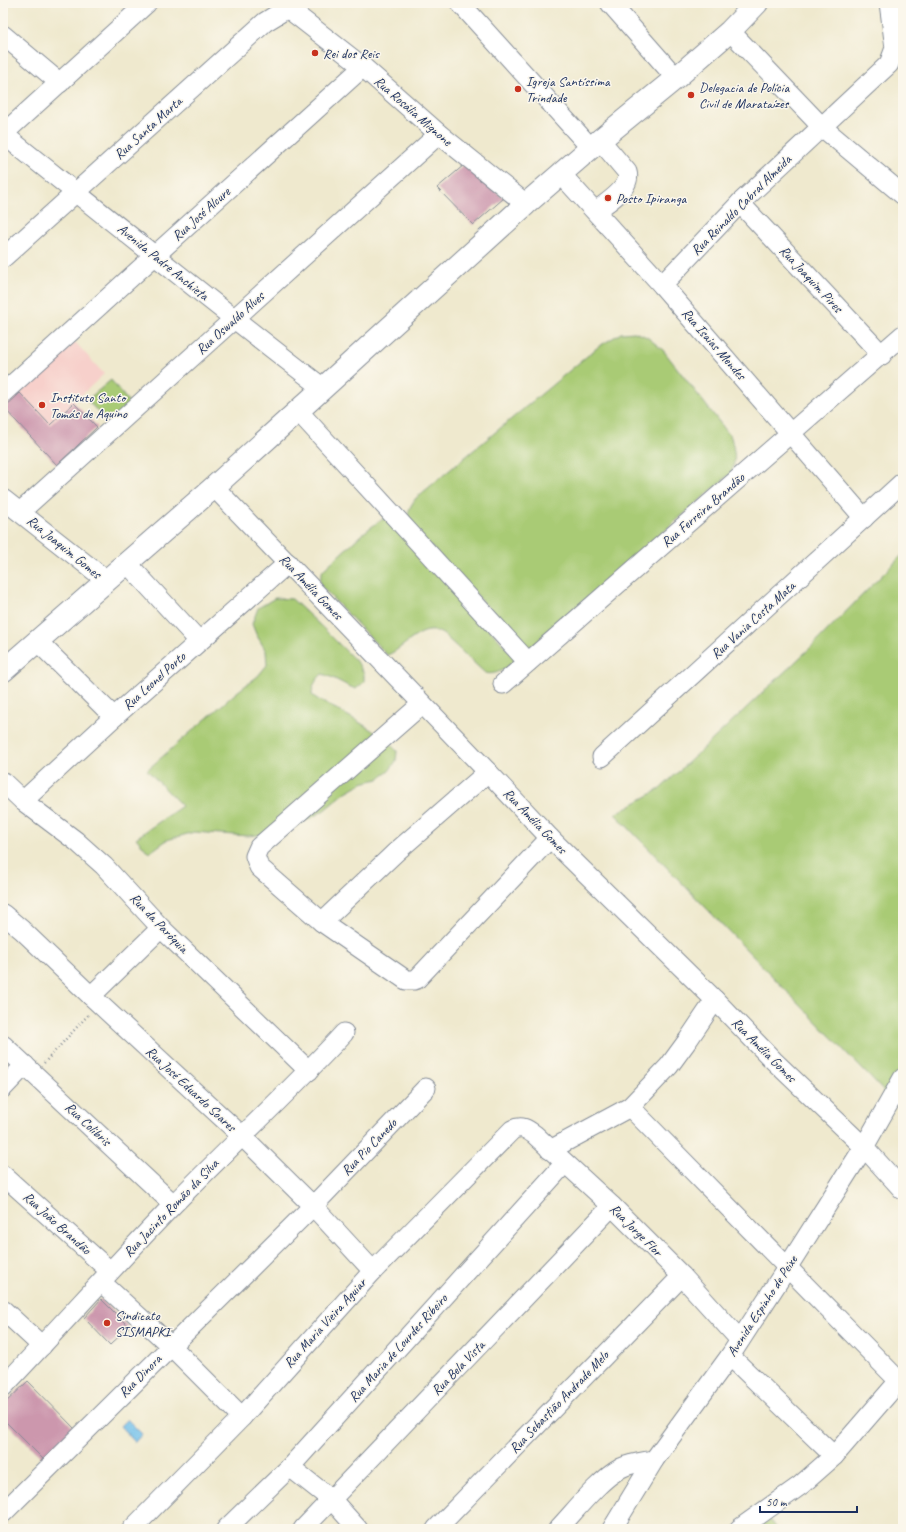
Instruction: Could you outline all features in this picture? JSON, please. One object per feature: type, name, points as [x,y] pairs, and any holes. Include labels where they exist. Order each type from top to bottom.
[{"type":"main road","points":[[3,671],[214,487],[526,204],[676,78],[730,31],[758,3]]},
{"type":"street","points":[[460,3],[596,144],[627,172],[628,175],[623,188],[596,211]]},
{"type":"street","points":[[610,3],[676,78]]},
{"type":"street","name":"Rua Reinaldo Cabral Almeida","points":[[662,285],[740,203],[889,64],[895,48],[889,3]]},
{"type":"street","name":"Rua Rosália Mignone","points":[[288,5],[363,67],[439,134],[526,204]]},
{"type":"street","name":"Rua Santa Marta","points":[[3,258],[265,22],[288,5]]},
{"type":"street","points":[[3,134],[60,83],[138,6]]},
{"type":"street","points":[[730,31],[822,127],[903,195]]},
{"type":"street","points":[[3,35],[60,83]]},
{"type":"street","name":"Rua José Alcure","points":[[3,393],[363,67]]},
{"type":"street","name":"Avenida Padre Anchieta","points":[[3,134],[72,196],[318,392]]},
{"type":"street","name":"Rua Oswaldo Alves","points":[[20,512],[439,134]]},
{"type":"street","name":"Avenida Padre Anchieta","points":[[3,150],[72,196]]},
{"type":"street","name":"Rua Isaias Mendes","points":[[561,174],[662,285],[864,518]]},
{"type":"street","name":"Rua Joaquim Pires","points":[[740,203],[882,355]]},
{"type":"street","name":"Rua Ferreira Brandão","points":[[503,684],[791,432],[882,355],[903,335]]},
{"type":"street","points":[[298,411],[528,662]]},
{"type":"street","name":"Rua Vania Costa Mata","points":[[602,757],[903,482]]},
{"type":"street","name":"Rua Amélia Gomes","points":[[214,487],[550,838],[715,1000],[774,1061],[864,1147],[903,1190]]},
{"type":"street","name":"Rua Joaquim Gomes","points":[[3,499],[106,580]]},
{"type":"street","points":[[127,563],[199,641]]},
{"type":"street","name":"Rua Leonel Porto","points":[[23,801],[114,716],[288,563]]},
{"type":"street","points":[[37,641],[114,716]]},
{"type":"street","points":[[422,704],[259,847],[255,856],[259,867],[322,922],[406,980],[414,980],[417,979],[550,838]]},
{"type":"street","points":[[322,922],[396,852],[488,772]]},
{"type":"street","name":"Rua da Paróquia","points":[[3,782],[23,801],[76,841],[95,858],[161,928],[309,1072]]},
{"type":"street","name":"Rua José Eduardo Soares","points":[[3,914],[22,930],[95,1000],[242,1136],[313,1206],[372,1271]]},
{"type":"street","points":[[95,1000],[161,928]]},
{"type":"street","points":[[550,1150],[630,1107],[669,1066],[715,1000]]},
{"type":"street","name":"Rua Jacinto Romão da Silva","points":[[3,1387],[173,1204],[309,1072],[344,1033]]},
{"type":"street","name":"Rua Colibris","points":[[3,1045],[173,1204]]},
{"type":"street","points":[[3,1088],[30,1069]]},
{"type":"street","name":"Avenida Espinho de Peixe","points":[[612,1529],[654,1460],[730,1356],[787,1268],[864,1147],[903,1078]]},
{"type":"street","name":"Rua Pio Canedo","points":[[313,1206],[426,1088]]},
{"type":"street","points":[[630,1107],[901,1383],[834,1456],[801,1485],[739,1529]]},
{"type":"street","name":"Rua Jorge Flor","points":[[525,1128],[535,1135],[612,1206],[682,1276],[740,1340]]},
{"type":"street","name":"Rua Maria Vieira Aguiar","points":[[132,1529],[242,1417],[372,1271],[512,1130],[525,1128]]},
{"type":"street","name":"Rua Maria de Lourdes Ribeiro","points":[[226,1529],[290,1467],[565,1164]]},
{"type":"street","name":"Rua João Brandão","points":[[3,1175],[106,1276],[171,1346],[242,1417]]},
{"type":"street","name":"Rua Dinora","points":[[3,1513],[313,1206]]},
{"type":"street","name":"Rua Bela Vista","points":[[303,1529],[612,1206]]},
{"type":"street","name":"Rua Sebastião Andrade Melo","points":[[436,1529],[682,1276]]},
{"type":"street","points":[[3,1310],[42,1346]]},
{"type":"street","points":[[730,1356],[834,1456]]},
{"type":"street","points":[[558,1529],[610,1475],[630,1464],[654,1460]]},
{"type":"street","points":[[290,1467],[332,1500],[358,1529]]},
{"type":"path","points":[[30,1069],[95,1000]]},
{"type":"shaded area","name":"Instituto Santo Tomás de Aquino","points":[[75,342],[104,374],[74,402],[98,427],[57,465],[3,408]]},
{"type":"green space","points":[[635,332],[647,337],[663,350],[731,437],[734,455],[733,468],[731,473],[528,650],[410,524],[408,517],[409,511],[416,498],[598,347],[621,333]]},
{"type":"green space","points":[[111,380],[132,406],[109,424],[87,400]]},
{"type":"green space","points":[[385,518],[516,658],[510,665],[498,672],[489,674],[485,673],[444,635],[436,631],[421,633],[394,652],[387,655],[321,586],[320,579],[323,570],[362,534]]},
{"type":"green space","points":[[903,554],[903,1097],[898,1106],[615,814],[660,789],[809,649]]},
{"type":"green space","points":[[275,598],[292,599],[358,663],[364,674],[364,682],[356,689],[322,674],[314,684],[312,695],[376,733],[397,751],[396,761],[389,771],[378,779],[362,783],[346,792],[323,811],[286,832],[248,836],[194,832],[167,840],[149,853],[136,838],[182,806],[147,770],[237,692],[258,676],[267,665],[266,651],[252,624],[258,608]]},
{"type":"green space","points":[[770,1520],[776,1529],[753,1529]]},
{"type":"water","points":[[127,1419],[142,1434],[135,1442],[120,1426]]},
{"type":"building","points":[[464,165],[504,198],[473,225],[437,188]]},
{"type":"building","points":[[20,393],[50,425],[74,403],[97,427],[57,465],[4,408]]},
{"type":"building","name":"Sindicato SISMAPKI","points":[[101,1299],[129,1327],[110,1345],[84,1318]]},
{"type":"building","points":[[28,1381],[75,1429],[43,1459],[3,1419],[3,1405]]},
{"type":"place","name":"Rei dos Reis","points":[[315,53]]},
{"type":"place","name":"Igreja Santíssima Trindade","points":[[518,89]]},
{"type":"place","name":"Delegacia de Polícia Civil de Marataízes","points":[[691,95]]},
{"type":"place","name":"Posto Ipiranga","points":[[608,198]]},
{"type":"place","name":"Instituto Santo Tomás de Aquino","points":[[42,405]]},
{"type":"place","name":"Sindicato SISMAPKI","points":[[107,1323]]}]
